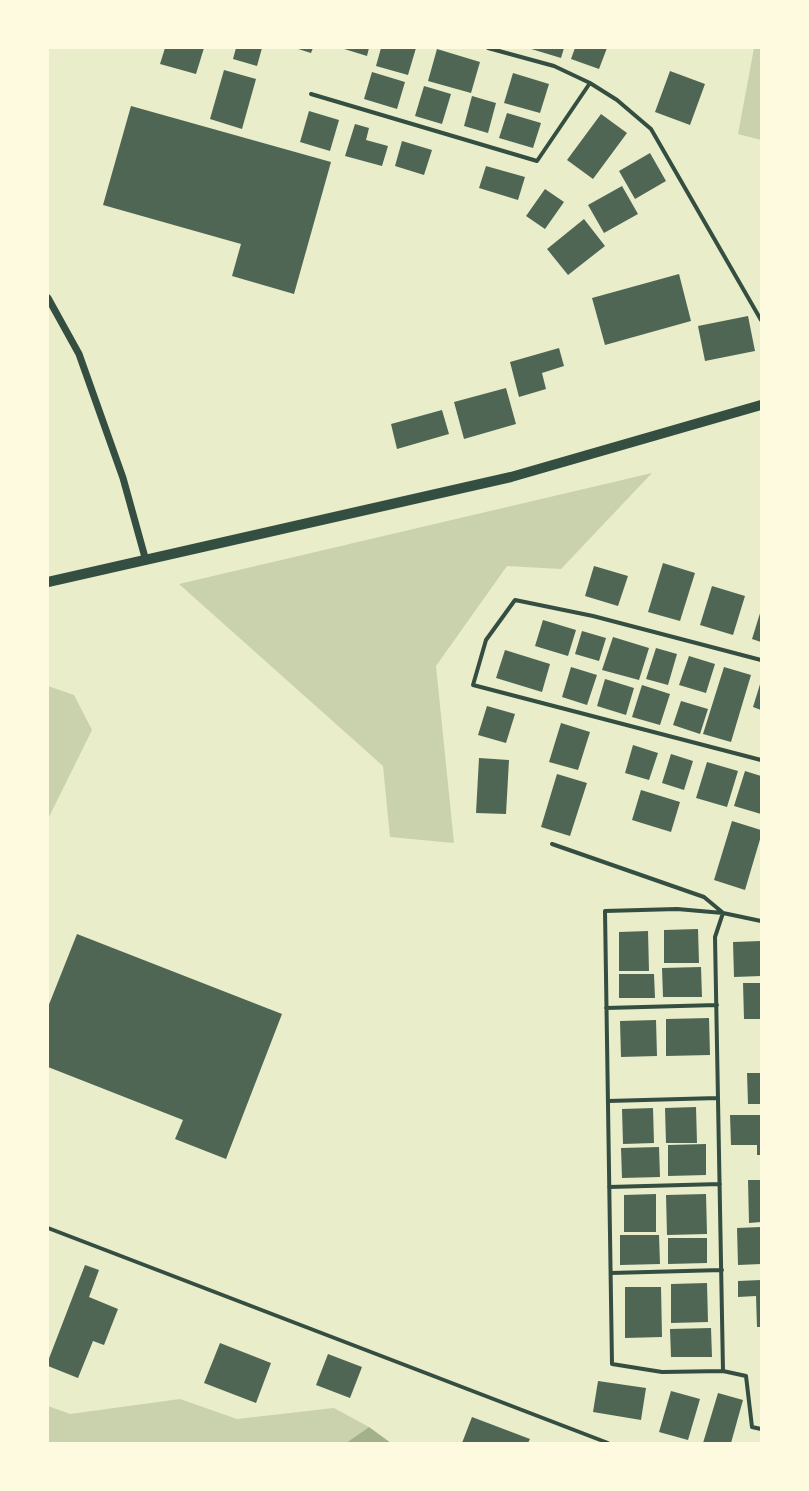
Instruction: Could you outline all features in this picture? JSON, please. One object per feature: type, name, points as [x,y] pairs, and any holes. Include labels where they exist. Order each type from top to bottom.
[{"type":"main road","points":[[48,582],[146,561],[510,477],[761,405]]},
{"type":"street","points":[[488,48],[554,66],[590,83],[617,100],[651,129],[761,320]]},
{"type":"street","points":[[311,94],[537,161],[590,83]]},
{"type":"street","points":[[48,298],[80,354],[123,478],[146,561]]},
{"type":"street","points":[[761,660],[593,616],[515,600],[486,640],[473,685],[761,760]]},
{"type":"street","points":[[552,844],[704,897],[723,913]]},
{"type":"street","points":[[761,921],[723,913],[677,909],[605,911],[612,1364],[662,1372],[723,1371],[746,1376],[752,1427],[761,1429]]},
{"type":"street","points":[[723,913],[715,937],[723,1371]]},
{"type":"street","points":[[606,1008],[717,1006]]},
{"type":"street","points":[[608,1101],[718,1098]]},
{"type":"street","points":[[610,1187],[720,1184]]},
{"type":"street","points":[[48,1228],[608,1443]]},
{"type":"street","points":[[611,1273],[722,1270]]},
{"type":"shaded area","points":[[754,48],[761,48],[761,140],[738,134]]},
{"type":"shaded area","points":[[652,473],[561,569],[507,566],[436,666],[454,843],[390,837],[383,766],[179,584]]},
{"type":"shaded area","points":[[48,686],[74,695],[92,730],[48,819]]},
{"type":"shaded area","points":[[180,1399],[237,1419],[334,1408],[369,1427],[346,1443],[48,1443],[48,1406],[70,1414]]},
{"type":"shaded area","points":[[369,1427],[391,1443],[346,1443]]},
{"type":"building","points":[[165,48],[204,48],[196,74],[160,64]]},
{"type":"building","points":[[236,48],[262,48],[257,66],[233,59]]},
{"type":"building","points":[[295,48],[313,48],[311,53]]},
{"type":"building","points":[[341,48],[369,48],[367,56]]},
{"type":"building","points":[[381,48],[416,48],[408,75],[376,66]]},
{"type":"building","points":[[528,48],[564,48],[561,58]]},
{"type":"building","points":[[575,48],[607,48],[599,69],[571,59]]},
{"type":"building","points":[[437,49],[480,62],[471,93],[428,81]]},
{"type":"building","points":[[224,70],[256,79],[242,129],[210,119]]},
{"type":"building","points":[[670,71],[705,84],[690,125],[655,112]]},
{"type":"building","points":[[372,72],[405,82],[397,109],[364,99]]},
{"type":"building","points":[[513,73],[549,84],[540,113],[504,103]]},
{"type":"building","points":[[424,86],[451,94],[442,124],[415,116]]},
{"type":"building","points":[[472,96],[496,103],[488,133],[464,126]]},
{"type":"building","points":[[131,106],[331,162],[294,294],[232,276],[241,244],[103,205]]},
{"type":"building","points":[[309,111],[339,120],[330,151],[300,142]]},
{"type":"building","points":[[507,113],[541,123],[533,148],[499,138]]},
{"type":"building","points":[[601,114],[627,133],[593,179],[567,160]]},
{"type":"building","points":[[355,124],[369,128],[366,140],[388,146],[382,166],[345,156]]},
{"type":"building","points":[[402,141],[432,150],[424,175],[395,166]]},
{"type":"building","points":[[650,153],[666,181],[635,199],[619,171]]},
{"type":"building","points":[[486,166],[525,177],[518,200],[479,188]]},
{"type":"building","points":[[622,186],[638,214],[604,233],[588,205]]},
{"type":"building","points":[[545,189],[564,202],[545,229],[526,216]]},
{"type":"building","points":[[584,219],[605,246],[568,275],[547,249]]},
{"type":"building","points":[[679,274],[691,321],[605,345],[592,298]]},
{"type":"building","points":[[748,316],[755,351],[705,361],[698,326]]},
{"type":"building","points":[[559,348],[564,366],[542,373],[546,389],[519,397],[510,362]]},
{"type":"building","points":[[506,388],[516,424],[464,439],[454,402]]},
{"type":"building","points":[[442,410],[449,434],[397,449],[391,424]]},
{"type":"building","points":[[663,563],[695,573],[680,621],[648,612]]},
{"type":"building","points":[[594,566],[628,576],[618,606],[585,596]]},
{"type":"building","points":[[712,586],[745,596],[733,635],[700,625]]},
{"type":"building","points":[[761,610],[761,642],[752,639]]},
{"type":"building","points":[[543,620],[576,630],[568,656],[535,646]]},
{"type":"building","points":[[582,631],[606,638],[599,661],[575,654]]},
{"type":"building","points":[[613,637],[649,648],[639,680],[602,670]]},
{"type":"building","points":[[656,648],[677,654],[668,685],[646,679]]},
{"type":"building","points":[[505,650],[550,664],[542,692],[496,678]]},
{"type":"building","points":[[689,656],[715,664],[706,693],[679,685]]},
{"type":"building","points":[[571,667],[597,675],[587,705],[562,697]]},
{"type":"building","points":[[724,667],[751,675],[731,742],[703,734]]},
{"type":"building","points":[[605,679],[634,688],[626,715],[597,706]]},
{"type":"building","points":[[761,681],[761,710],[753,707]]},
{"type":"building","points":[[642,685],[670,694],[660,725],[632,717]]},
{"type":"building","points":[[681,701],[708,709],[700,734],[673,725]]},
{"type":"building","points":[[487,706],[515,714],[506,743],[478,735]]},
{"type":"building","points":[[561,723],[590,732],[578,770],[549,762]]},
{"type":"building","points":[[633,745],[658,753],[649,780],[625,773]]},
{"type":"building","points":[[671,754],[693,761],[684,790],[662,783]]},
{"type":"building","points":[[479,758],[509,760],[506,814],[476,813]]},
{"type":"building","points":[[707,762],[738,771],[727,807],[696,798]]},
{"type":"building","points":[[745,771],[761,776],[761,814],[734,806]]},
{"type":"building","points":[[557,774],[587,783],[570,836],[541,827]]},
{"type":"building","points":[[641,790],[680,802],[671,832],[632,820]]},
{"type":"building","points":[[732,821],[761,830],[761,836],[745,890],[714,880]]},
{"type":"building","points":[[698,929],[699,963],[664,963],[664,930]]},
{"type":"building","points":[[648,931],[649,971],[619,971],[619,932]]},
{"type":"building","points":[[77,934],[282,1014],[226,1159],[175,1139],[183,1120],[48,1067],[48,1007]]},
{"type":"building","points":[[761,941],[761,976],[734,977],[733,942]]},
{"type":"building","points":[[701,967],[702,997],[663,997],[662,968]]},
{"type":"building","points":[[619,974],[654,974],[655,998],[619,998]]},
{"type":"building","points":[[743,983],[761,983],[761,1019],[744,1019]]},
{"type":"building","points":[[709,1018],[710,1055],[666,1056],[666,1019]]},
{"type":"building","points":[[656,1020],[657,1056],[621,1057],[620,1021]]},
{"type":"building","points":[[747,1073],[761,1073],[761,1104],[748,1104]]},
{"type":"building","points":[[696,1107],[697,1143],[666,1143],[665,1108]]},
{"type":"building","points":[[653,1108],[654,1143],[623,1144],[622,1109]]},
{"type":"building","points":[[730,1115],[761,1115],[761,1155],[757,1155],[757,1145],[731,1145]]},
{"type":"building","points":[[706,1144],[706,1175],[668,1176],[668,1145]]},
{"type":"building","points":[[659,1147],[660,1177],[622,1178],[621,1148]]},
{"type":"building","points":[[748,1180],[761,1180],[761,1222],[749,1223]]},
{"type":"building","points":[[656,1194],[656,1232],[624,1232],[624,1195]]},
{"type":"building","points":[[706,1194],[707,1234],[667,1235],[666,1195]]},
{"type":"building","points":[[761,1227],[761,1264],[738,1265],[737,1228]]},
{"type":"building","points":[[620,1235],[659,1235],[660,1264],[620,1265]]},
{"type":"building","points":[[668,1238],[707,1238],[707,1263],[668,1264]]},
{"type":"building","points":[[85,1265],[99,1270],[89,1297],[118,1309],[104,1345],[93,1341],[78,1378],[48,1366],[48,1361]]},
{"type":"building","points":[[761,1280],[761,1327],[757,1327],[756,1296],[738,1297],[738,1281]]},
{"type":"building","points":[[707,1283],[708,1322],[671,1323],[671,1284]]},
{"type":"building","points":[[625,1287],[661,1287],[662,1337],[625,1338]]},
{"type":"building","points":[[711,1328],[712,1357],[671,1357],[670,1329]]},
{"type":"building","points":[[220,1343],[271,1363],[256,1403],[204,1383]]},
{"type":"building","points":[[328,1354],[362,1367],[350,1398],[316,1385]]},
{"type":"building","points":[[598,1381],[646,1388],[641,1420],[593,1412]]},
{"type":"building","points":[[671,1391],[700,1399],[688,1440],[659,1432]]},
{"type":"building","points":[[718,1393],[743,1400],[731,1443],[703,1443]]},
{"type":"building","points":[[472,1417],[530,1439],[528,1443],[462,1443]]}]
